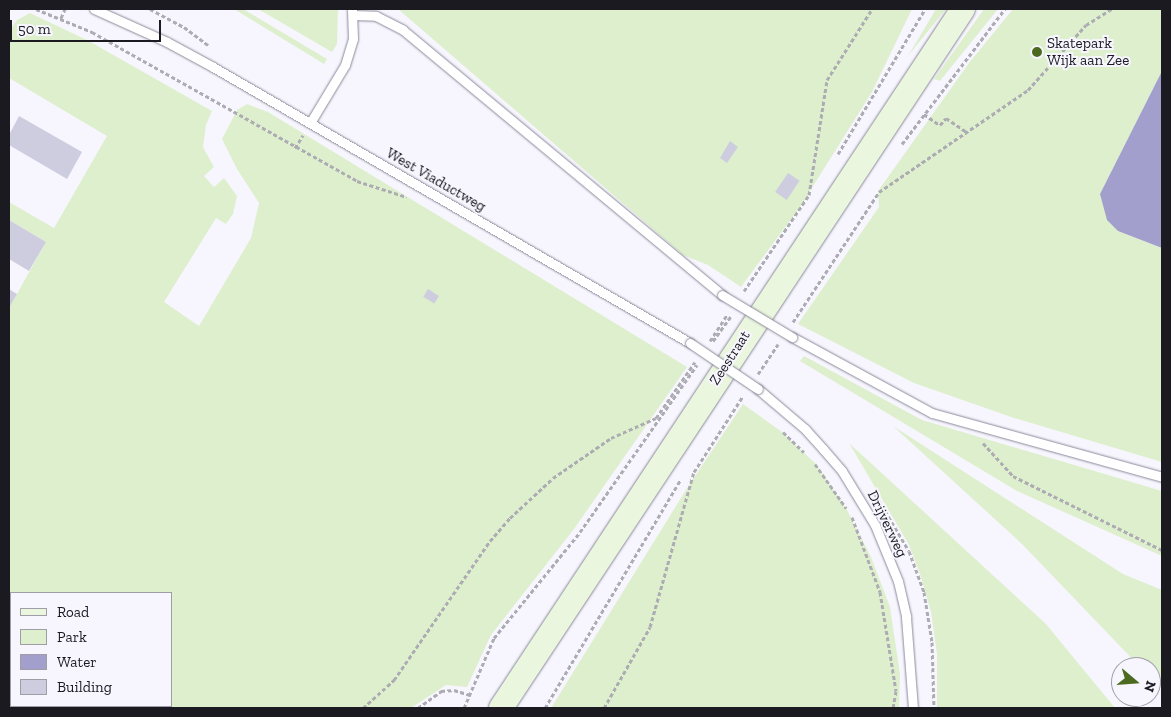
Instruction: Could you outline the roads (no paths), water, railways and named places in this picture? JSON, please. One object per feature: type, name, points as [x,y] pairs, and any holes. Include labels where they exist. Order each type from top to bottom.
[{"type":"main road","name":"Zeestraat","points":[[501,708],[963,9]]},
{"type":"lane","name":"West Viaductweg","points":[[94,9],[167,42],[310,123],[690,343],[758,388]]},
{"type":"lane","points":[[310,123],[345,65],[353,39],[353,12],[381,18],[403,30],[722,295],[788,336],[932,412],[1162,476]]},
{"type":"lane","name":"Drijverweg","points":[[758,388],[805,428],[829,456],[875,525],[898,581],[906,618],[913,708]]},
{"type":"water","points":[[1162,71],[1162,248],[1118,231],[1107,220],[1100,194]]},
{"type":"place","name":"Skatepark Wijk aan Zee","points":[[1037,52]]}]
